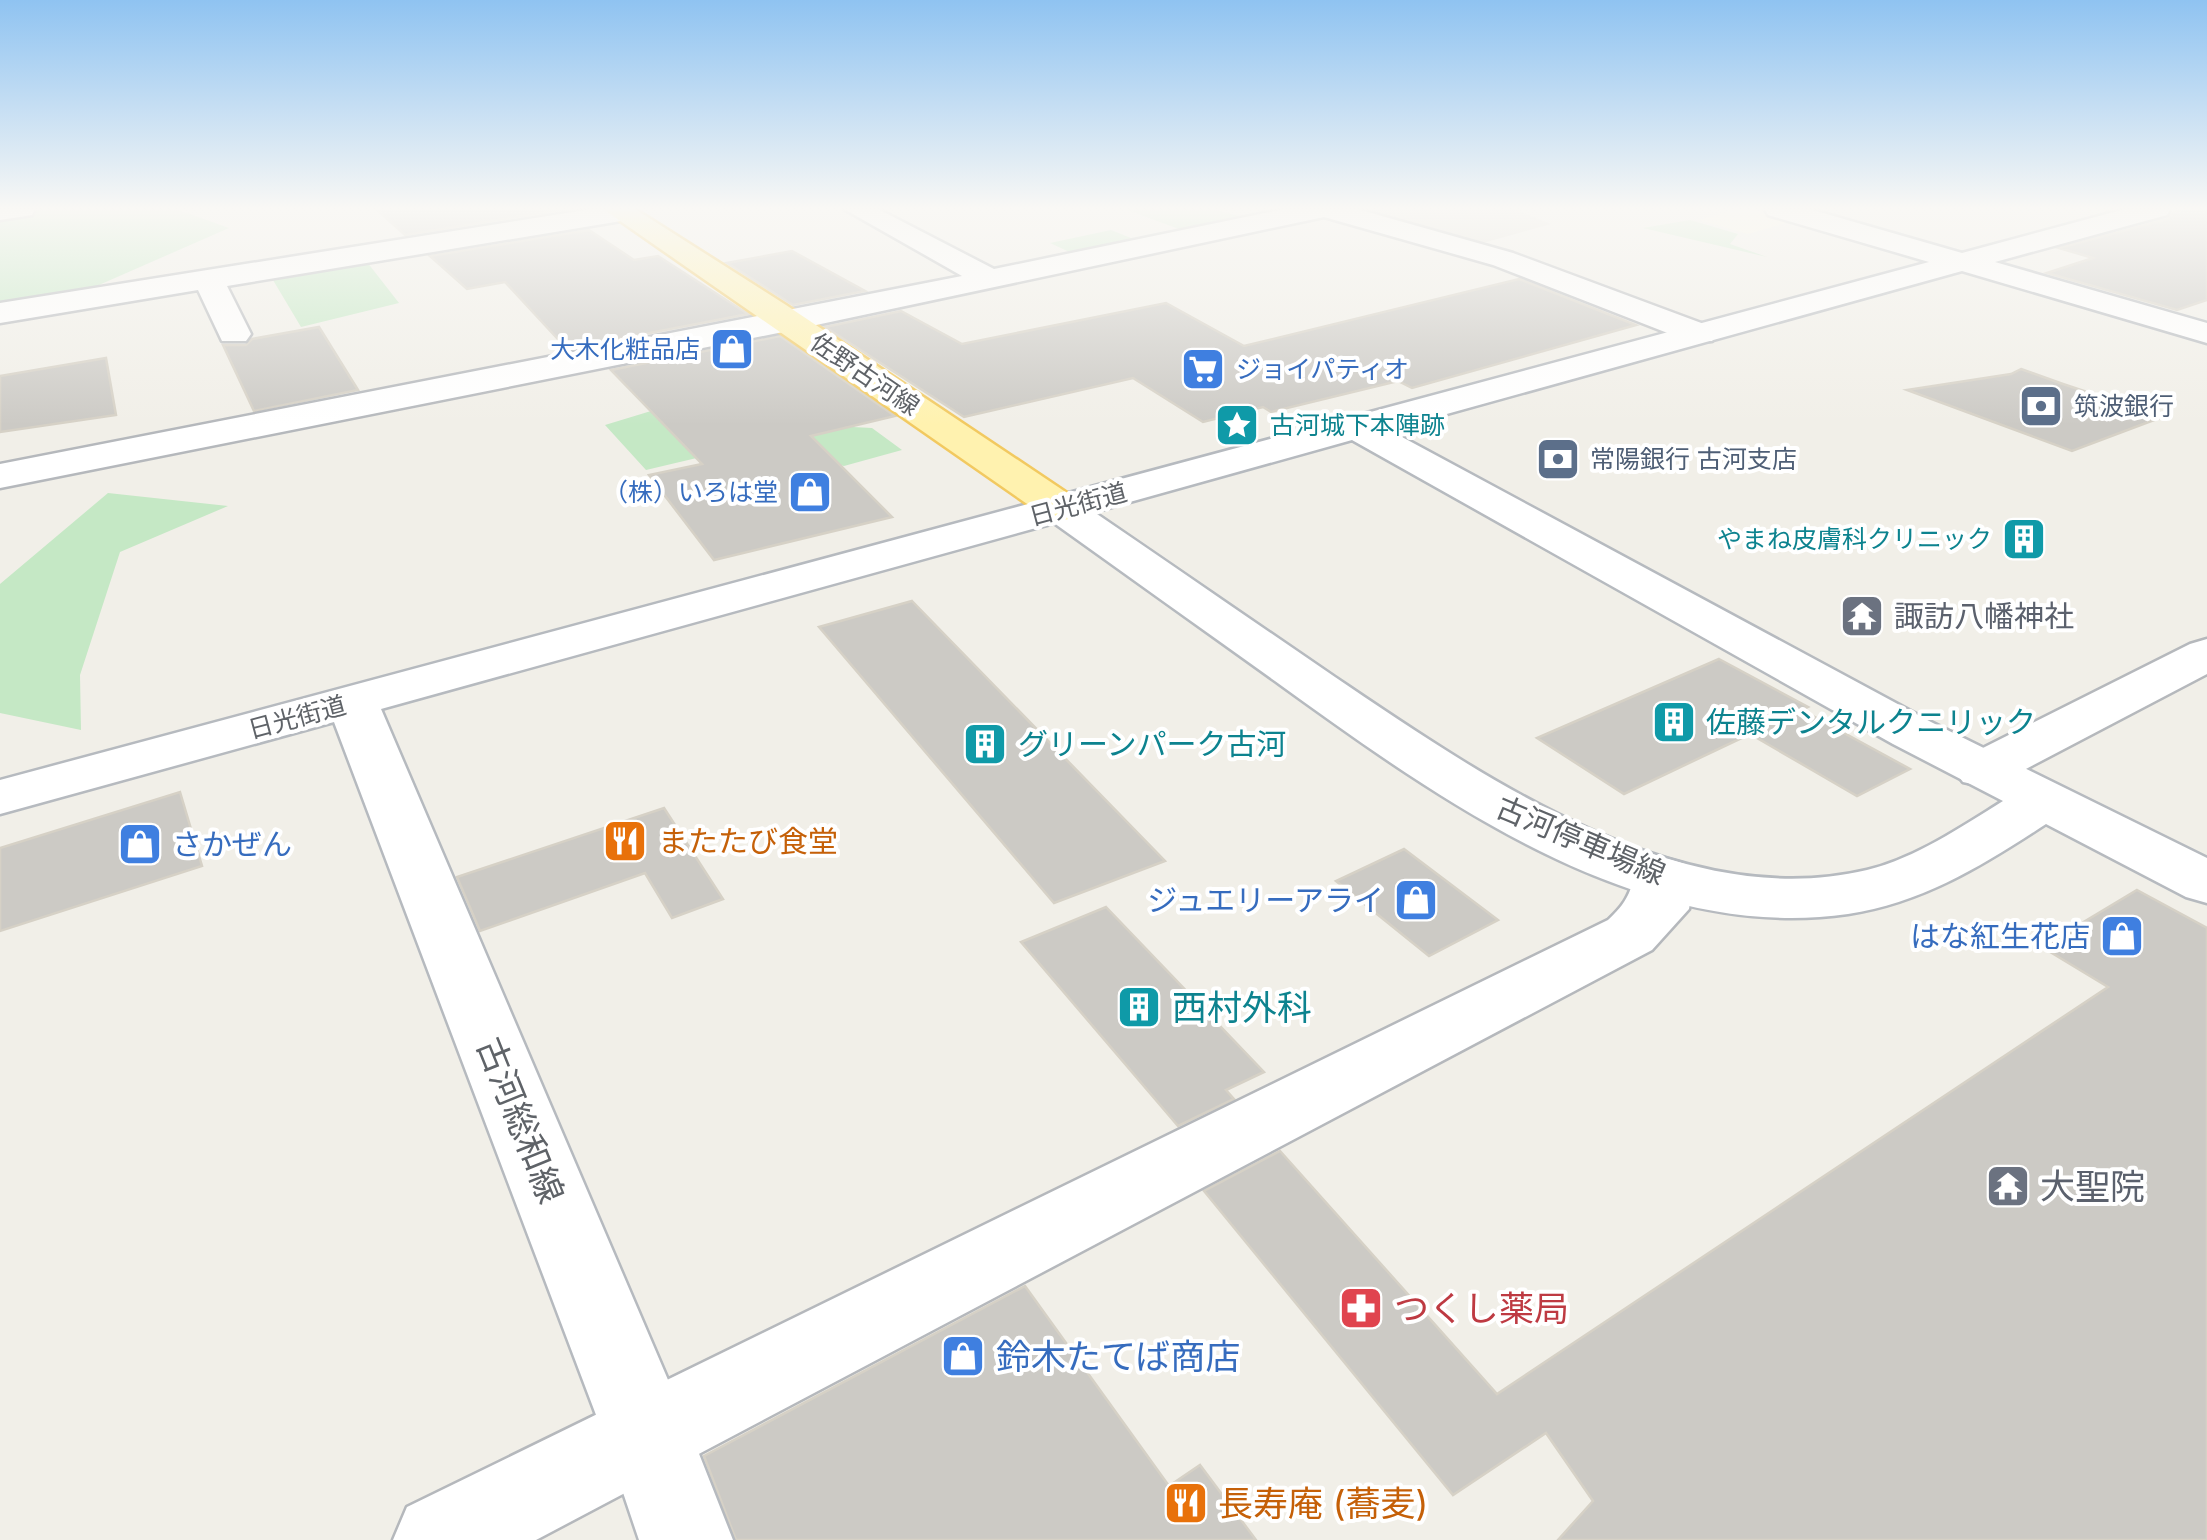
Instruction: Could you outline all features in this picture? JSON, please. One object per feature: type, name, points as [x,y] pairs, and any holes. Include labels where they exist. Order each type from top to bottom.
[{"type":"main road","name":"佐野古河線","points":[[726,281],[1061,508]]},
{"type":"street","points":[[0,313],[204,281]]},
{"type":"street","points":[[209,281],[234,334]]},
{"type":"street","points":[[0,476],[788,321],[970,281]]},
{"type":"street","points":[[1561,281],[1700,334]]},
{"type":"street","name":"日光街道","points":[[0,796],[1896,281]]},
{"type":"street","points":[[2025,281],[2207,333]]},
{"type":"street","points":[[1356,427],[1982,770],[2207,883]]},
{"type":"street","name":"古河停車場線","points":[[1061,508],[1438,772],[1508,812],[1590,850],[1664,878],[1718,890],[1845,894],[1896,883],[1948,861],[2043,801]]},
{"type":"street","points":[[1982,770],[2207,654]]},
{"type":"street","name":"古河総和線","points":[[352,702],[648,1436],[686,1540]]},
{"type":"street","points":[[440,1540],[1630,935],[1658,909],[1664,878]]},
{"type":"green space","points":[[0,281],[108,281],[83,292],[0,305]]},
{"type":"green space","points":[[273,281],[382,281],[399,303],[301,327]]},
{"type":"green space","points":[[674,404],[759,422],[872,428],[902,450],[844,466],[770,448],[722,452],[646,470],[605,425]]},
{"type":"green space","points":[[108,493],[228,506],[120,552],[80,675],[81,730],[0,713],[0,584]]},
{"type":"building","points":[[458,281],[697,281],[748,314],[567,349],[505,282],[467,289]]},
{"type":"building","points":[[755,281],[847,281],[865,291],[793,305]]},
{"type":"building","points":[[1511,281],[1524,281],[1636,325],[1412,388],[1398,381],[1271,412],[1263,407],[1203,422],[1133,378],[964,417],[825,327],[901,311],[962,344],[1166,303],[1244,346]]},
{"type":"building","points":[[2075,281],[2207,281],[2207,300],[2177,310]]},
{"type":"building","points":[[319,327],[358,390],[254,411],[223,345],[246,345],[252,339]]},
{"type":"building","points":[[780,336],[895,416],[811,436],[892,517],[714,560],[649,475],[702,464],[611,370]]},
{"type":"building","points":[[106,358],[116,415],[0,432],[0,376]]},
{"type":"building","name":"筑波銀行","points":[[2021,369],[2162,417],[2072,451],[1907,390],[2011,374]]},
{"type":"building","name":"グリーンパーク古河","points":[[912,601],[1165,861],[1054,903],[819,627]]},
{"type":"building","name":"佐藤デンタルクニリック","points":[[1719,659],[1910,769],[1857,796],[1750,734],[1624,794],[1537,738]]},
{"type":"building","points":[[180,792],[202,866],[0,931],[0,848]]},
{"type":"building","name":"またたび食堂","points":[[664,808],[723,899],[672,918],[645,873],[480,931],[457,877]]},
{"type":"building","name":"ジュエリーアライ","points":[[1404,849],[1498,920],[1429,956],[1336,881]]},
{"type":"building","name":"大聖院","points":[[2137,890],[2207,928],[2207,1540],[1558,1540],[1593,1501],[1546,1433],[1453,1495],[1204,1191],[1280,1151],[1497,1394],[2108,987],[2042,947]]},
{"type":"building","name":"西村外科","points":[[1106,907],[1264,1072],[1226,1090],[1234,1099],[1178,1126],[1021,942]]},
{"type":"building","name":"鈴木たてば商店","points":[[1025,1286],[1169,1486],[1200,1465],[1256,1540],[736,1540],[704,1456]]},
{"type":"place","name":"大木化粧品店","points":[[732,349]]},
{"type":"place","name":"ジョイパティオ","points":[[1203,369]]},
{"type":"place","name":"筑波銀行","points":[[2041,406]]},
{"type":"place","name":"古河城下本陣跡","points":[[1237,425]]},
{"type":"place","name":"常陽銀行 古河支店","points":[[1558,459]]},
{"type":"place","name":"（株）いろは堂","points":[[810,492]]},
{"type":"place","name":"やまね皮膚科クリニック","points":[[2024,539]]},
{"type":"place","name":"諏訪八幡神社","points":[[1862,616]]},
{"type":"place","name":"佐藤デンタルクニリック","points":[[1674,722]]},
{"type":"place","name":"グリーンパーク古河","points":[[985,744]]},
{"type":"place","name":"またたび食堂","points":[[625,841]]},
{"type":"place","name":"さかぜん","points":[[140,844]]},
{"type":"place","name":"ジュエリーアライ","points":[[1416,900]]},
{"type":"place","name":"はな紅生花店","points":[[2122,936]]},
{"type":"place","name":"西村外科","points":[[1139,1007]]},
{"type":"place","name":"大聖院","points":[[2008,1186]]},
{"type":"place","name":"つくし薬局","points":[[1361,1308]]},
{"type":"place","name":"鈴木たてば商店","points":[[963,1356]]},
{"type":"place","name":"長寿庵 (蕎麦)","points":[[1186,1503]]}]
